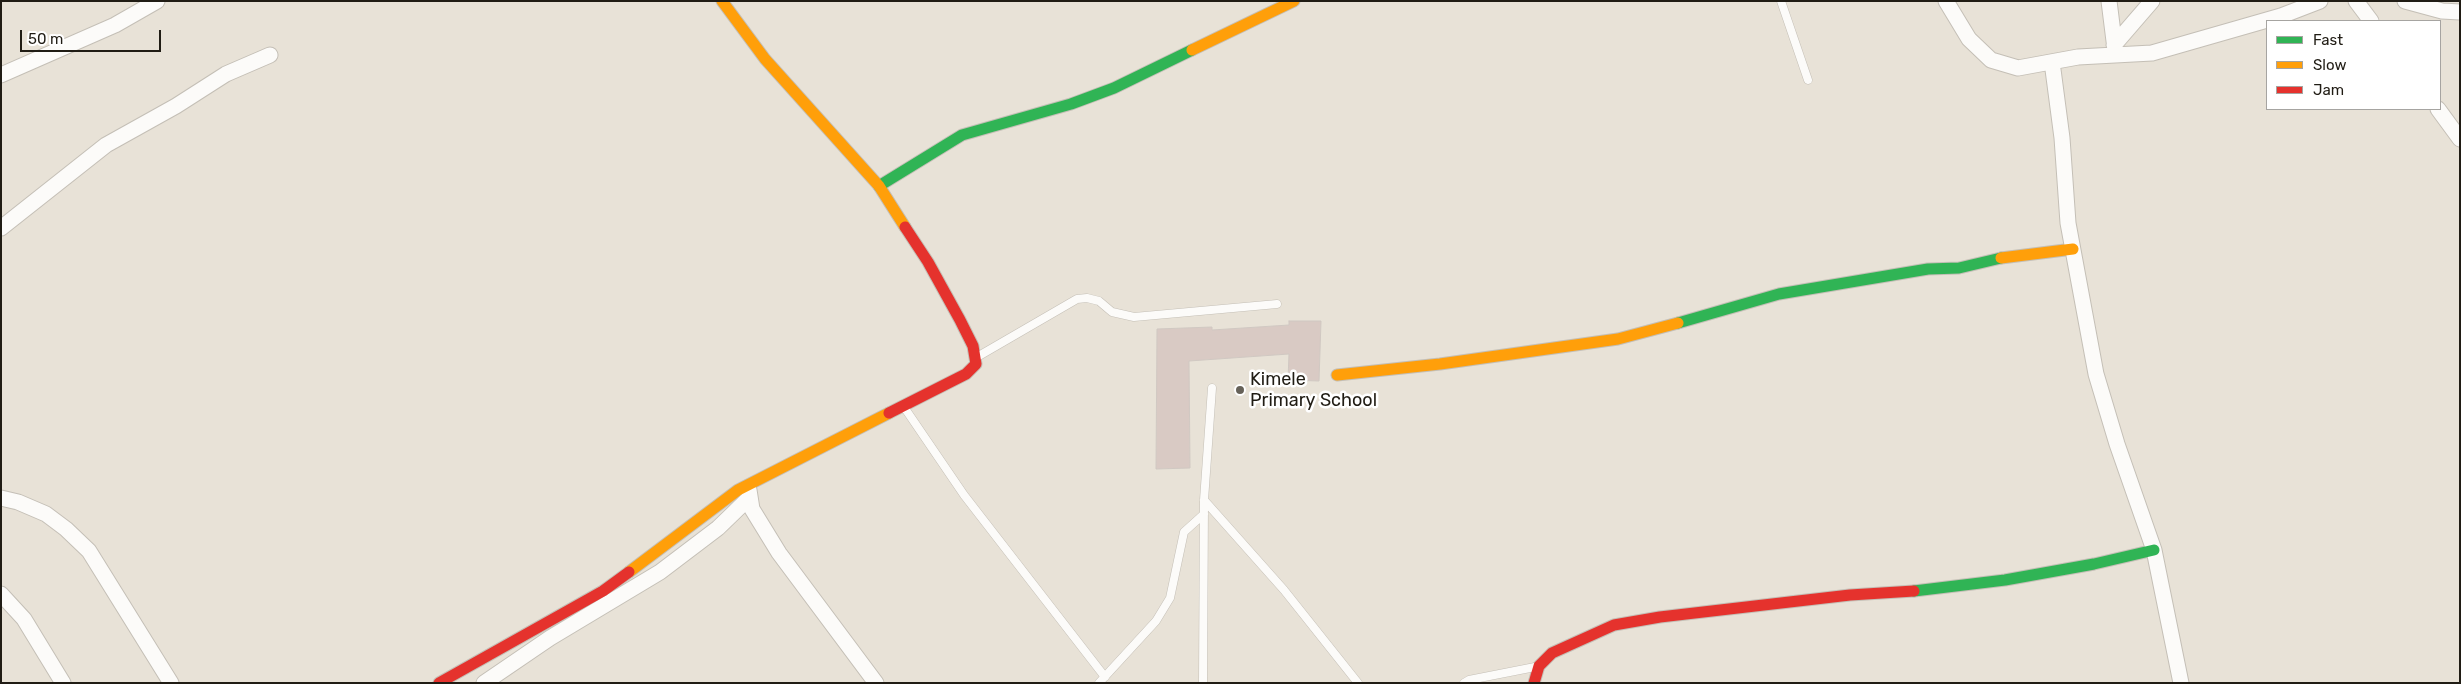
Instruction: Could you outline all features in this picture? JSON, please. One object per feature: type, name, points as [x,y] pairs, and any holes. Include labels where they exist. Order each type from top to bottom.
[{"type":"street","points":[[1,75],[115,25],[157,1]]},
{"type":"street","points":[[439,683],[602,590],[749,491],[903,405],[966,374],[976,364],[976,358],[960,320],[928,262],[879,186],[765,59],[722,1]]},
{"type":"street","points":[[879,186],[911,164],[962,135],[1071,104],[1114,88],[1294,1]]},
{"type":"street","points":[[1946,1],[1969,39],[1991,60],[2018,68],[2115,50],[2152,53],[2266,20]]},
{"type":"street","points":[[2109,1],[2115,50]]},
{"type":"street","points":[[2115,50],[2152,1]]},
{"type":"street","points":[[2267,20],[2320,1]]},
{"type":"street","points":[[2356,1],[2370,20]]},
{"type":"street","points":[[2405,1],[2442,11],[2460,12]]},
{"type":"street","points":[[1,228],[106,146],[176,106],[226,74],[270,55]]},
{"type":"street","points":[[2052,62],[2073,249],[2096,374],[2117,444],[2154,550],[2181,683]]},
{"type":"street","points":[[2439,110],[2460,139]]},
{"type":"street","points":[[1337,376],[1440,364],[1618,339],[1674,325],[1778,294],[1928,269],[1959,268],[2012,255],[2073,249]]},
{"type":"street","points":[[484,683],[550,638],[660,572],[718,528],[749,491]]},
{"type":"street","points":[[749,491],[752,509],[779,552],[876,683]]},
{"type":"street","points":[[1,498],[18,502],[46,514],[66,529],[89,551],[171,683]]},
{"type":"street","points":[[1534,683],[1540,666],[1552,653],[1614,625],[1850,595],[1968,585],[2094,564],[2154,550]]},
{"type":"street","points":[[1,594],[24,619],[63,683]]},
{"type":"lane","points":[[1780,1],[1808,80]]},
{"type":"lane","points":[[976,358],[1077,300],[1087,298],[1099,302],[1112,312],[1134,317],[1276,304]]},
{"type":"lane","points":[[1203,683],[1204,500],[1212,388]]},
{"type":"lane","points":[[903,405],[964,495],[1085,648],[1102,680],[1161,613],[1170,598],[1184,532],[1204,514]]},
{"type":"lane","points":[[1204,500],[1284,590],[1358,683]]},
{"type":"lane","points":[[1464,683],[1540,666]]},
{"type":"building","points":[[1289,321],[1321,321],[1319,381],[1288,380],[1289,354],[1189,361],[1190,468],[1156,469],[1157,329],[1212,327],[1212,330],[1289,325]]},
{"type":"traffic: fast","points":[[879,186],[962,135],[1071,104],[1114,88],[1192,50]]},
{"type":"traffic: fast","points":[[1678,323],[1779,294],[1928,269],[1959,268],[2001,258]]},
{"type":"traffic: fast","points":[[1914,591],[2005,580],[2094,564],[2154,550]]},
{"type":"traffic: slow","points":[[722,1],[765,59],[879,186],[905,227]]},
{"type":"traffic: slow","points":[[1192,50],[1294,1]]},
{"type":"traffic: slow","points":[[2001,258],[2073,249]]},
{"type":"traffic: slow","points":[[1337,375],[1440,364],[1618,339],[1678,323]]},
{"type":"traffic: slow","points":[[629,572],[738,490],[889,413]]},
{"type":"traffic: jam","points":[[889,413],[966,374],[976,364],[973,346],[960,320],[928,262],[905,227]]},
{"type":"traffic: jam","points":[[439,683],[603,591],[629,572]]},
{"type":"traffic: jam","points":[[1534,683],[1539,666],[1552,653],[1614,625],[1660,617],[1850,595],[1914,591]]},
{"type":"place","name":"Kimele Primary School","points":[[1240,390]]}]
